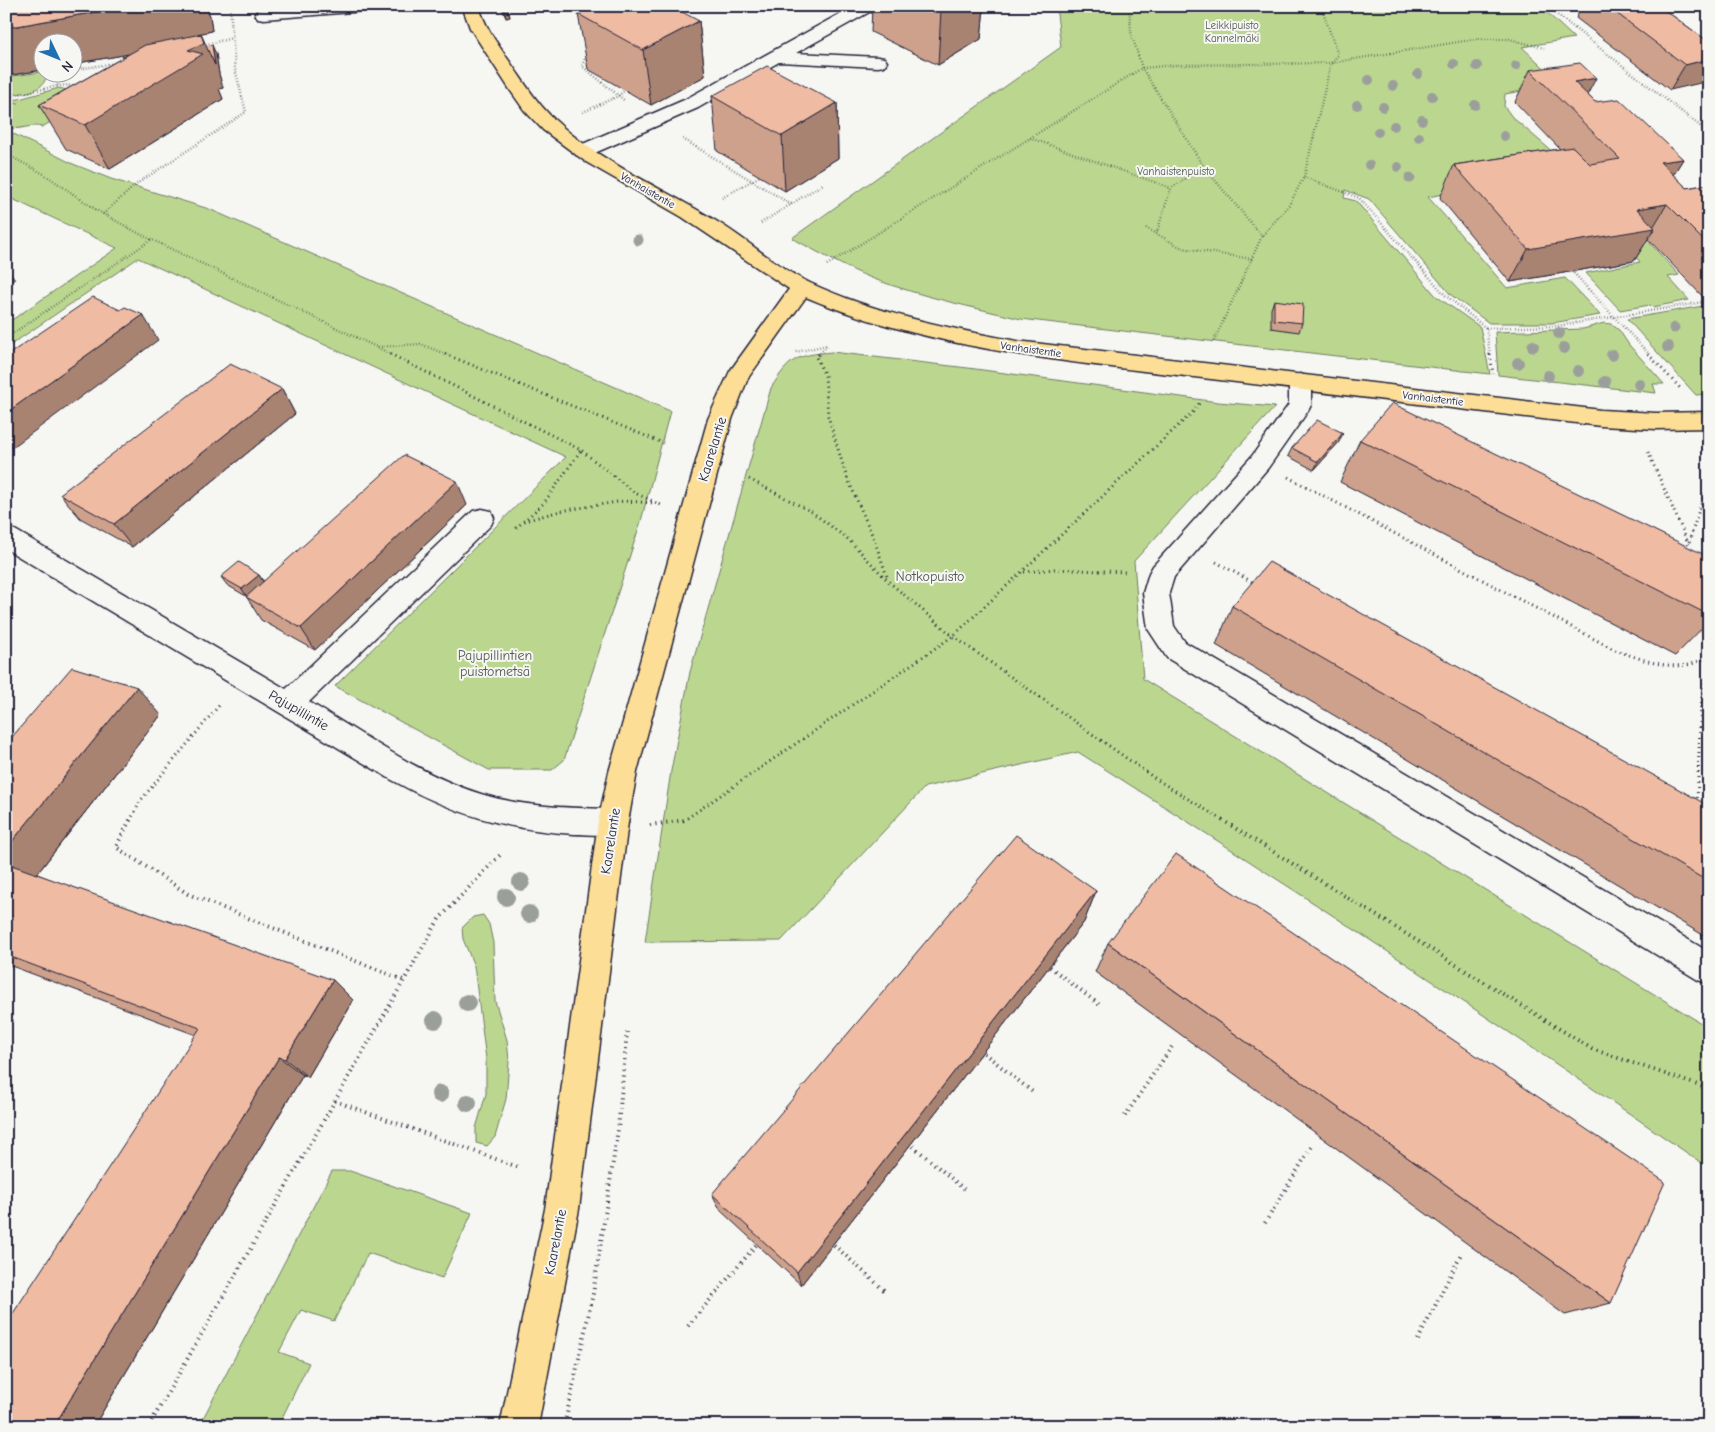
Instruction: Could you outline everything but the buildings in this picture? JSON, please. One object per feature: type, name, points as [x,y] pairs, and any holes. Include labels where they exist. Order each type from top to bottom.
[{"type":"main road","name":"Vanhaistentie","points":[[470,6],[478,26],[531,106],[554,129],[582,151],[712,226],[764,264],[802,287],[854,308],[970,340],[1027,350],[1601,418],[1656,421],[1709,420]]},
{"type":"main road","name":"Kaarelantie","points":[[519,1426],[562,1209],[613,822],[623,772],[720,419],[738,376],[802,287]]},
{"type":"street","points":[[264,14],[365,6]]},
{"type":"street","points":[[582,151],[691,104],[867,6]]},
{"type":"street","points":[[776,57],[878,62]]},
{"type":"street","points":[[1300,382],[1300,405],[1260,462],[1162,573],[1156,593],[1162,629],[1176,650],[1709,968]]},
{"type":"street","points":[[289,704],[482,518]]},
{"type":"street","name":"Pajupillintie","points":[[6,537],[448,796],[483,808],[520,816],[566,821],[613,822]]},
{"type":"path","points":[[103,214],[138,183],[246,112],[235,69],[230,6]]},
{"type":"path","points":[[1129,6],[1131,32],[1142,68],[1204,167],[1262,236]]},
{"type":"path","points":[[1211,348],[1262,236],[1289,205],[1304,177],[1332,63],[1338,54],[1321,6]]},
{"type":"path","points":[[1546,6],[1709,132]]},
{"type":"path","points":[[198,46],[233,38]]},
{"type":"path","points":[[830,263],[1142,68],[1174,65],[1332,63],[1476,39],[1510,39],[1544,48]]},
{"type":"path","points":[[588,52],[582,66],[618,96],[653,122],[752,179],[792,205]]},
{"type":"path","points":[[82,68],[118,62]]},
{"type":"path","points":[[57,86],[58,82]]},
{"type":"path","points":[[6,97],[57,86],[68,85],[76,88]]},
{"type":"path","points":[[583,112],[618,96],[625,90]]},
{"type":"path","points":[[1030,138],[1171,188]]},
{"type":"path","points":[[6,154],[44,174],[103,214],[151,240],[376,347],[581,450],[635,493],[692,518]]},
{"type":"path","points":[[1156,235],[1171,188],[1204,167]]},
{"type":"path","points":[[717,200],[760,176]]},
{"type":"path","points":[[1304,177],[1359,198],[1445,294],[1486,328],[1495,382]]},
{"type":"path","points":[[759,225],[823,184]]},
{"type":"path","points":[[1146,228],[1182,248],[1252,260]]},
{"type":"path","points":[[6,338],[151,240]]},
{"type":"path","points":[[1572,271],[1684,392]]},
{"type":"path","points":[[1486,328],[1557,326],[1709,301]]},
{"type":"path","points":[[376,347],[420,344],[663,443]]},
{"type":"path","points":[[827,345],[816,357],[824,376],[828,416],[846,475],[874,539],[889,582]]},
{"type":"path","points":[[650,826],[683,821],[953,636],[1194,412],[1201,400]]},
{"type":"path","points":[[1645,445],[1692,552]]},
{"type":"path","points":[[512,531],[527,521],[561,482],[581,450]]},
{"type":"path","points":[[1260,462],[1615,650],[1683,667],[1703,662],[1709,655]]},
{"type":"path","points":[[749,479],[812,512],[849,540],[889,582],[953,636],[1156,779],[1592,1049],[1709,1089]]},
{"type":"path","points":[[1688,543],[1704,494],[1709,486]]},
{"type":"path","points":[[527,521],[560,511],[624,501],[658,504]]},
{"type":"path","points":[[1187,545],[1256,584]]},
{"type":"path","points":[[1024,572],[1054,569],[1162,573]]},
{"type":"path","points":[[1697,806],[1702,702],[1709,665]]},
{"type":"path","points":[[222,701],[141,800],[116,847],[188,894],[403,980]]},
{"type":"path","points":[[149,1426],[439,919],[502,853]]},
{"type":"path","points":[[1050,967],[1101,1006]]},
{"type":"path","points":[[1125,1116],[1173,1045]]},
{"type":"path","points":[[984,1053],[1035,1094]]},
{"type":"path","points":[[335,1101],[518,1167]]},
{"type":"path","points":[[913,1146],[964,1189]]},
{"type":"path","points":[[1265,1223],[1312,1146]]},
{"type":"path","points":[[688,1326],[756,1245]]},
{"type":"path","points":[[834,1245],[886,1292]]},
{"type":"path","points":[[1418,1340],[1462,1252]]},
{"type":"green space","name":"Vanhaistenpuisto","points":[[1056,6],[1540,6],[1574,38],[1522,47],[1557,80],[1556,85],[1505,94],[1504,106],[1512,117],[1569,166],[1555,172],[1428,197],[1507,288],[1565,278],[1600,315],[1552,323],[1489,323],[1451,295],[1369,199],[1345,190],[1344,198],[1356,201],[1436,296],[1480,327],[1490,374],[1021,319],[929,296],[874,279],[792,238],[1061,47]]},
{"type":"green space","points":[[32,73],[32,82],[44,82],[32,91],[6,95],[6,77]]},
{"type":"green space","points":[[59,88],[94,97],[42,127],[33,126],[15,129],[6,127],[6,106],[19,103],[6,105],[6,100],[19,99]]},
{"type":"green space","name":"Pajupillintien puistometsä","points":[[6,130],[73,164],[111,179],[209,209],[670,411],[641,521],[564,760],[552,770],[489,770],[335,686],[566,457],[138,258],[6,348],[6,324],[117,248],[6,196]]},
{"type":"green space","points":[[1649,242],[1679,275],[1668,277],[1689,300],[1653,307],[1650,305],[1620,310],[1586,273],[1640,262],[1628,247]]},
{"type":"green space","points":[[1709,305],[1709,394],[1696,395],[1627,319]]},
{"type":"green space","points":[[1604,323],[1611,324],[1619,330],[1629,345],[1664,384],[1653,384],[1656,393],[1498,375],[1495,332],[1583,329]]},
{"type":"green space","name":"Notkopuisto","points":[[832,352],[968,368],[1218,402],[1275,407],[1134,561],[1143,679],[1709,1028],[1709,1168],[1395,957],[1237,853],[1078,752],[925,787],[781,941],[645,942],[671,771],[690,672],[771,388],[783,370],[795,360],[810,355]]},
{"type":"green space","points":[[483,915],[489,924],[493,943],[495,1001],[507,1040],[509,1061],[506,1099],[495,1137],[487,1146],[476,1143],[476,1128],[486,1094],[486,1059],[474,966],[463,939],[462,928],[473,917]]},
{"type":"green space","points":[[332,1171],[350,1171],[472,1213],[442,1278],[368,1253],[334,1321],[301,1310],[279,1352],[309,1363],[278,1426],[199,1426]]},
{"type":"park label","name":"Leikkipuisto Kannelmäki","points":[[1232,31]]}]
